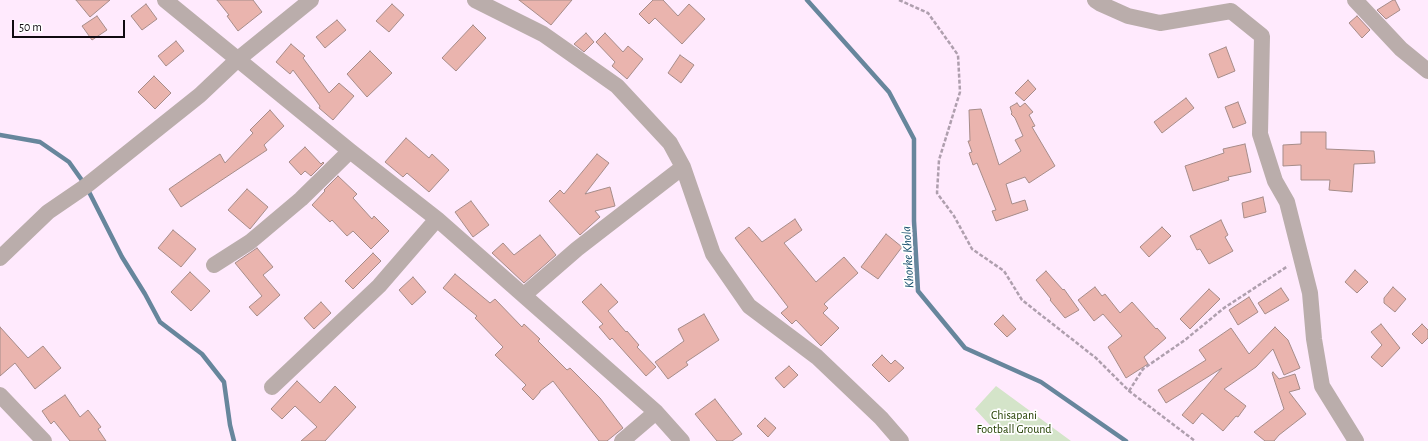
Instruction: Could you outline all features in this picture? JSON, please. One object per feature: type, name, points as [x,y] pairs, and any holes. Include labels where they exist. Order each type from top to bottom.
[{"type":"street","points":[[165,0],[350,151],[437,219],[656,412],[682,441]]},
{"type":"street","points":[[0,258],[48,212],[86,186],[200,95],[238,60],[311,0]]},
{"type":"street","points":[[475,0],[543,34],[617,86],[670,143],[683,167],[713,254],[749,306],[817,357],[881,418],[901,441]]},
{"type":"street","points":[[1095,0],[1128,16],[1160,23],[1231,11],[1262,36],[1260,134],[1275,181],[1287,202],[1300,258],[1310,292],[1314,339],[1322,386],[1356,441]]},
{"type":"street","points":[[1355,0],[1401,50],[1428,71]]},
{"type":"street","points":[[214,265],[250,242],[296,203],[350,151]]},
{"type":"street","points":[[524,295],[577,249],[683,167]]},
{"type":"street","points":[[272,387],[378,286],[437,219]]},
{"type":"street","points":[[0,395],[44,441]]},
{"type":"street","points":[[622,441],[656,412]]},
{"type":"path","points":[[899,0],[928,13],[958,55],[960,92],[939,160],[937,192],[954,216],[972,249],[1004,271],[1022,300],[1096,358],[1129,391],[1195,441]]},
{"type":"path","points":[[1129,391],[1143,370],[1224,308],[1300,258]]},
{"type":"green space","name":"Chisapani Football Ground","points":[[996,386],[1071,441],[1000,441],[1000,436],[975,409]]},
{"type":"building","points":[[76,0],[110,0],[90,17]]},
{"type":"building","points":[[217,0],[253,0],[262,12],[238,31],[227,16],[229,15]]},
{"type":"building","points":[[519,0],[572,0],[551,25]]},
{"type":"building","points":[[653,0],[663,0],[678,16],[689,4],[705,19],[682,44],[655,18],[649,24],[639,14]]},
{"type":"building","points":[[1395,0],[1400,10],[1386,19],[1377,10]]},
{"type":"building","points":[[146,4],[157,19],[142,30],[131,16]]},
{"type":"building","points":[[392,4],[404,15],[389,32],[376,21]]},
{"type":"building","points":[[97,16],[107,30],[92,40],[82,26]]},
{"type":"building","points":[[1357,16],[1370,30],[1362,38],[1349,23]]},
{"type":"building","points":[[337,20],[346,30],[325,48],[316,37]]},
{"type":"building","points":[[473,25],[486,38],[456,71],[442,58]]},
{"type":"building","points":[[586,33],[594,42],[584,52],[574,44]]},
{"type":"building","points":[[605,33],[623,52],[628,46],[643,59],[627,79],[612,66],[615,62],[596,42]]},
{"type":"building","points":[[176,41],[184,51],[166,66],[158,56]]},
{"type":"building","points":[[291,44],[305,56],[303,58],[329,93],[339,83],[354,96],[333,120],[319,108],[320,106],[293,70],[290,74],[276,62]]},
{"type":"building","points":[[1226,47],[1235,71],[1218,78],[1209,54]]},
{"type":"building","points":[[370,51],[392,73],[367,97],[347,74]]},
{"type":"building","points":[[680,55],[694,65],[681,83],[668,73]]},
{"type":"building","points":[[154,76],[171,93],[155,109],[138,92]]},
{"type":"building","points":[[1028,80],[1036,89],[1024,101],[1015,93]]},
{"type":"building","points":[[1186,98],[1194,108],[1162,133],[1154,122]]},
{"type":"building","points":[[1238,102],[1246,123],[1233,128],[1225,107]]},
{"type":"building","points":[[1017,103],[1020,107],[1025,103],[1033,112],[1029,115],[1035,126],[1032,127],[1055,166],[1029,183],[1025,177],[1006,184],[1012,204],[1025,200],[1028,210],[996,221],[992,211],[996,210],[977,163],[973,165],[969,153],[972,152],[968,141],[970,141],[969,110],[981,109],[999,165],[1021,151],[1015,140],[1023,136],[1015,118],[1011,114],[1010,107]]},
{"type":"building","points":[[270,110],[284,126],[264,145],[267,150],[181,207],[169,189],[220,154],[225,163],[253,133],[250,130]]},
{"type":"building","points":[[1301,132],[1326,132],[1326,149],[1374,151],[1375,163],[1354,164],[1352,192],[1329,190],[1330,180],[1301,180],[1301,165],[1283,166],[1283,145],[1301,144]]},
{"type":"building","points":[[406,138],[429,158],[432,154],[449,170],[429,192],[407,173],[403,177],[385,162]]},
{"type":"building","points":[[1245,144],[1251,172],[1228,177],[1229,180],[1193,191],[1185,166],[1224,153],[1223,149]]},
{"type":"building","points":[[305,147],[321,164],[323,162],[324,163],[311,176],[305,171],[301,175],[289,162]]},
{"type":"building","points":[[597,154],[609,163],[585,194],[610,187],[615,206],[595,211],[600,217],[580,235],[549,201],[560,190],[564,194]]},
{"type":"building","points":[[338,176],[357,194],[353,198],[372,219],[374,216],[389,231],[371,249],[353,231],[347,236],[332,220],[330,222],[312,205]]},
{"type":"building","points":[[247,189],[268,207],[250,229],[228,210]]},
{"type":"building","points":[[1263,197],[1266,212],[1244,218],[1242,203]]},
{"type":"building","points":[[471,201],[489,225],[473,237],[455,212]]},
{"type":"building","points":[[795,219],[802,230],[784,243],[816,282],[844,257],[858,273],[824,304],[828,308],[823,313],[839,328],[821,346],[796,320],[792,324],[781,313],[788,307],[735,238],[749,227],[762,242]]},
{"type":"building","points":[[1221,220],[1228,235],[1225,237],[1233,251],[1209,264],[1200,249],[1197,250],[1190,236]]},
{"type":"building","points":[[1162,227],[1171,236],[1149,257],[1140,247]]},
{"type":"building","points":[[173,230],[196,249],[181,267],[158,248]]},
{"type":"building","points":[[886,234],[902,247],[878,279],[861,267]]},
{"type":"building","points":[[540,235],[556,255],[524,283],[492,253],[503,243],[514,255]]},
{"type":"building","points":[[257,248],[273,267],[263,275],[280,295],[257,316],[249,307],[262,296],[235,263]]},
{"type":"building","points":[[373,253],[381,261],[353,289],[345,281]]},
{"type":"building","points":[[1355,270],[1368,282],[1357,293],[1345,282]]},
{"type":"building","points":[[1046,271],[1063,290],[1064,289],[1079,310],[1065,318],[1036,280]]},
{"type":"building","points":[[190,272],[210,291],[191,311],[171,292]]},
{"type":"building","points":[[455,274],[490,303],[495,299],[522,327],[524,324],[540,339],[538,341],[567,370],[570,368],[600,398],[623,428],[607,441],[599,441],[553,381],[540,391],[533,400],[522,389],[526,385],[495,355],[503,347],[475,318],[477,316],[443,288]]},
{"type":"building","points":[[413,277],[426,292],[412,305],[399,290]]},
{"type":"building","points":[[601,284],[618,302],[608,311],[639,345],[637,347],[656,367],[646,376],[612,338],[610,340],[599,327],[603,324],[582,302]]},
{"type":"building","points":[[1095,287],[1102,296],[1105,294],[1120,313],[1132,302],[1166,338],[1144,357],[1148,364],[1126,378],[1108,347],[1122,336],[1103,314],[1094,321],[1078,300]]},
{"type":"building","points":[[1393,287],[1406,299],[1395,312],[1384,303],[1384,298]]},
{"type":"building","points":[[1281,288],[1289,300],[1265,314],[1258,303]]},
{"type":"building","points":[[1209,289],[1220,299],[1190,329],[1180,319]]},
{"type":"building","points":[[1249,297],[1258,312],[1238,325],[1229,310]]},
{"type":"building","points":[[321,302],[331,313],[314,329],[304,318]]},
{"type":"building","points":[[704,314],[719,340],[686,362],[688,365],[668,379],[655,362],[684,341],[678,329]]},
{"type":"building","points":[[1003,315],[1016,329],[1007,337],[994,324]]},
{"type":"building","points":[[1381,324],[1400,348],[1382,367],[1371,357],[1382,345],[1371,332]]},
{"type":"building","points":[[1422,324],[1428,330],[1428,338],[1422,344],[1412,334]]},
{"type":"building","points":[[0,327],[28,358],[43,346],[61,368],[35,389],[15,363],[0,376]]},
{"type":"building","points":[[1275,327],[1288,340],[1300,368],[1284,375],[1273,349],[1256,367],[1224,389],[1246,406],[1238,417],[1236,416],[1223,431],[1202,413],[1193,424],[1182,415],[1222,368],[1166,403],[1158,390],[1206,360],[1199,350],[1231,328],[1249,354]]},
{"type":"building","points":[[882,355],[891,364],[895,360],[904,368],[889,382],[872,365]]},
{"type":"building","points":[[789,366],[798,375],[784,388],[775,378]]},
{"type":"building","points":[[1273,372],[1279,379],[1295,374],[1300,389],[1289,392],[1306,414],[1279,435],[1274,441],[1265,441],[1254,432],[1284,409],[1272,373]]},
{"type":"building","points":[[297,381],[320,403],[335,386],[356,407],[325,441],[301,441],[317,427],[295,406],[282,419],[271,409]]},
{"type":"building","points":[[65,395],[80,417],[88,410],[101,427],[98,429],[106,441],[70,441],[54,421],[51,424],[42,411]]},
{"type":"building","points":[[715,399],[742,434],[732,441],[717,441],[695,414]]},
{"type":"building","points":[[765,418],[776,428],[768,437],[757,426]]},
{"type":"waterway","name":"Khorke Khola","points":[[807,0],[889,92],[914,139],[914,221],[918,291],[965,348],[1041,382],[1126,441]]},
{"type":"waterway","points":[[0,135],[40,142],[69,162],[86,186],[122,257],[160,322],[202,354],[224,382],[230,425],[234,441]]}]
